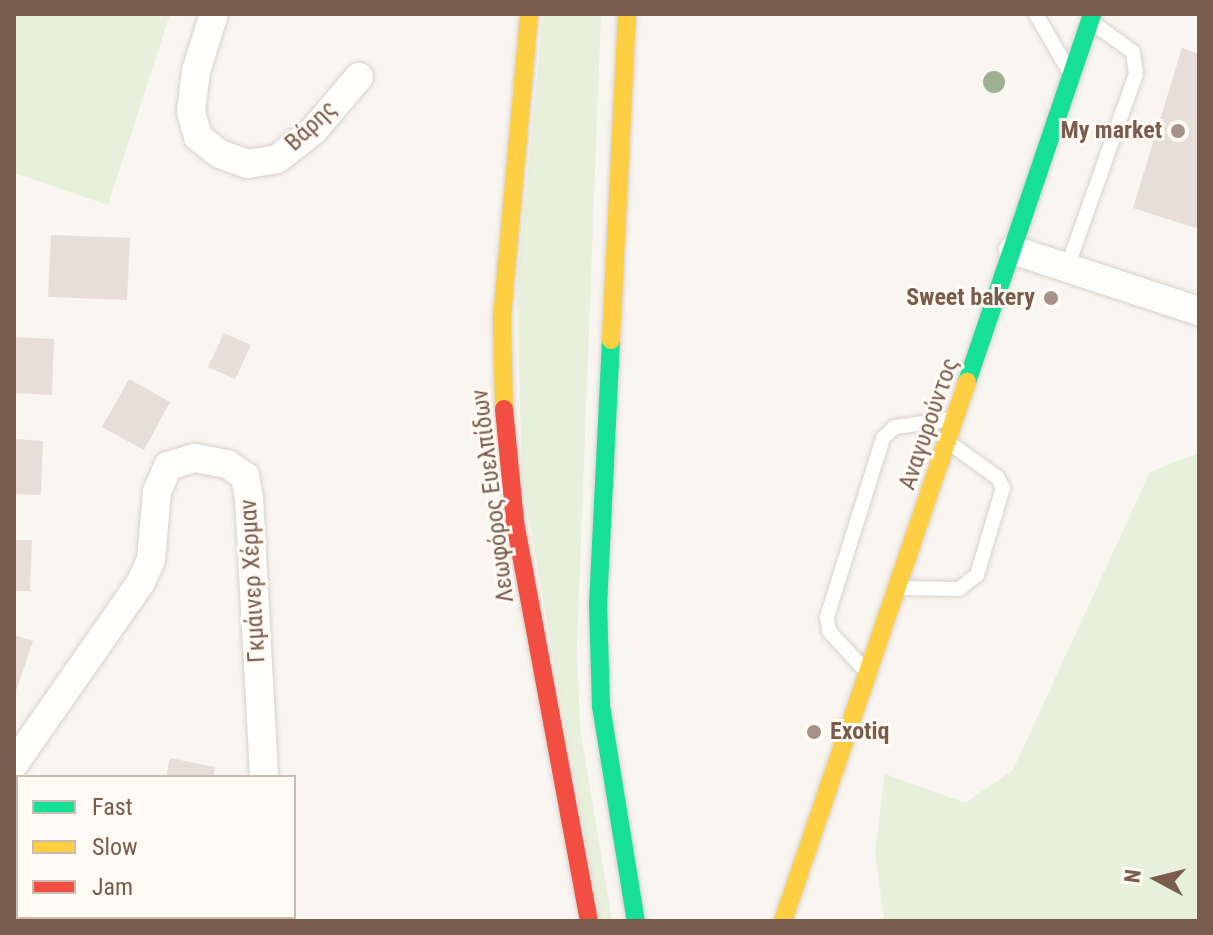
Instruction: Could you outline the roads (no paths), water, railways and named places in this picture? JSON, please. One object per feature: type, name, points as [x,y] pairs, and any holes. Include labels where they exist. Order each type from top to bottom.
[{"type":"main road","name":"Λεωφόρος Ευελπίδων","points":[[529,14],[502,318],[504,421],[515,522],[589,921]]},
{"type":"main road","points":[[627,14],[598,604],[601,706],[636,921]]},
{"type":"main road","name":"Αναγυρούντος","points":[[783,921],[811,849],[1091,17]]},
{"type":"main road","name":"Αναγυρούντος","points":[[761,921],[811,849]]},
{"type":"street","name":"Βάρης","points":[[214,14],[196,71],[191,112],[198,137],[220,154],[247,164],[277,159],[313,131],[359,77]]},
{"type":"street","points":[[1013,250],[1068,265],[1199,311]]},
{"type":"street","name":"Γκμάινερ Χέρμαν","points":[[14,764],[141,582],[151,560],[157,492],[168,466],[195,458],[227,464],[245,476],[264,775]]},
{"type":"lane","points":[[1036,14],[1071,76]]},
{"type":"lane","points":[[1068,265],[1136,74],[1133,52],[1091,17]]},
{"type":"lane","points":[[870,675],[829,631],[827,617],[883,438],[895,427],[956,419]]},
{"type":"lane","points":[[899,588],[969,586],[982,560],[1003,488],[998,478],[948,442]]},
{"type":"place","name":"My market","points":[[1178,131]]},
{"type":"place","name":"Sweet bakery","points":[[1051,298]]},
{"type":"place","name":"Exotiq","points":[[814,732]]}]
